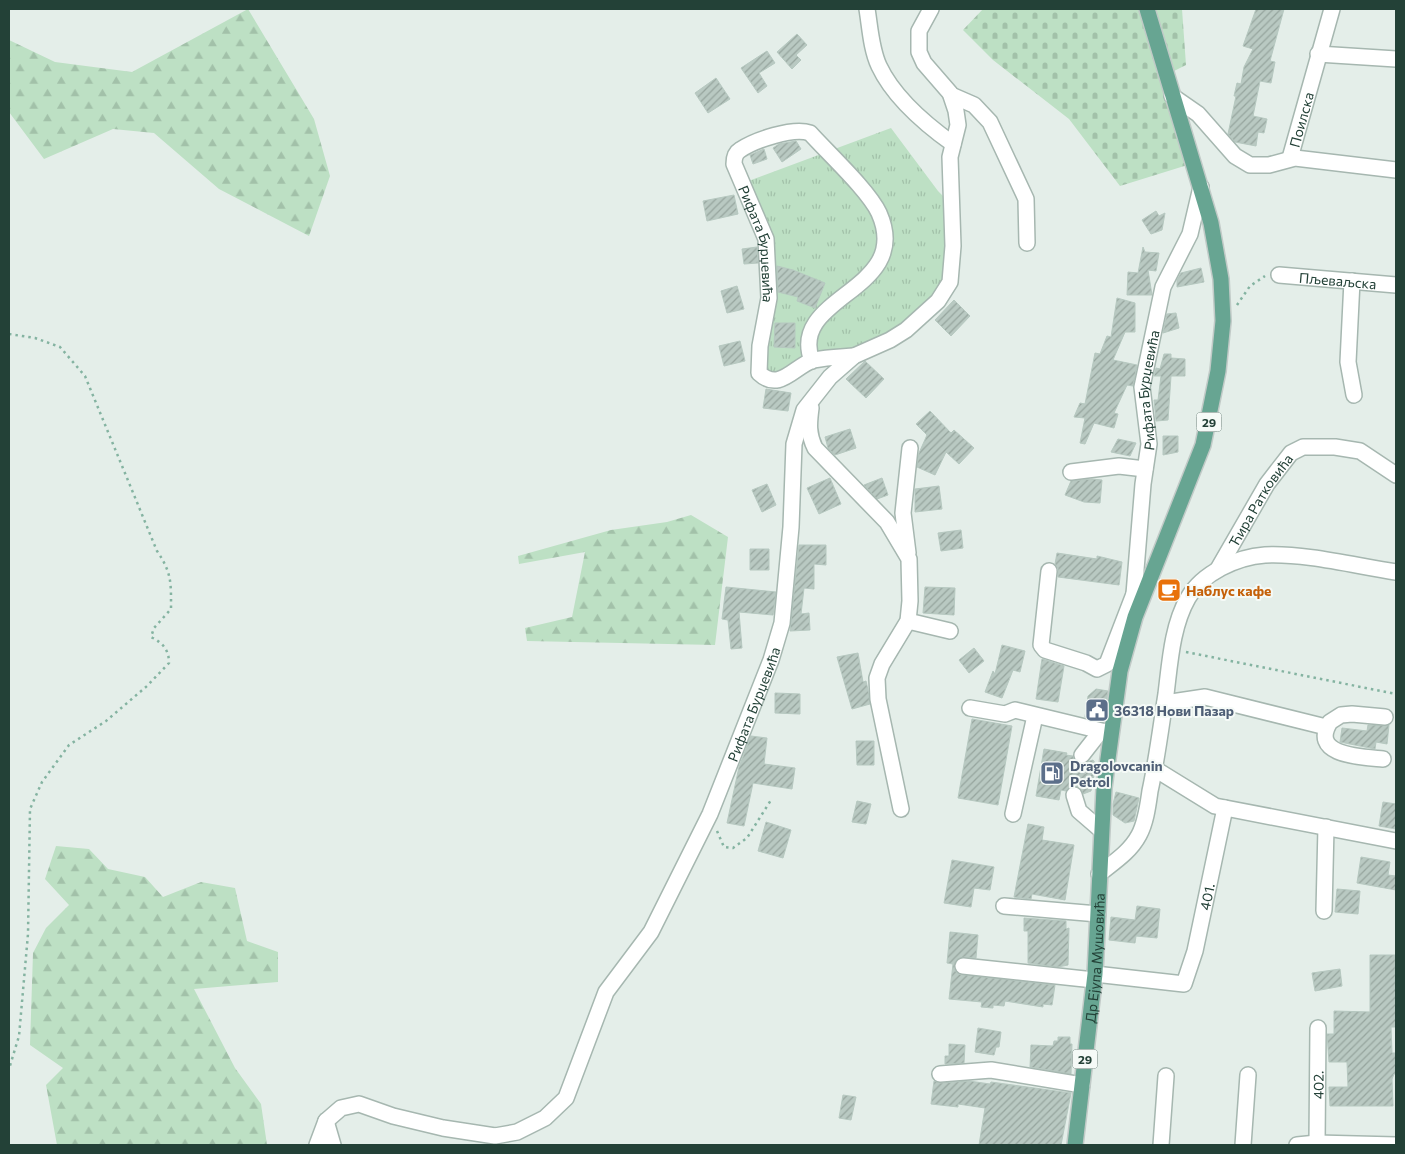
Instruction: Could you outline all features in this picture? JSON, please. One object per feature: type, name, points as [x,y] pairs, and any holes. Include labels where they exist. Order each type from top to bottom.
[{"type":"main road","name":"Рифата Бурџевића","points":[[1102,830],[1105,732],[1138,596],[1203,445],[1218,371],[1223,321],[1218,258],[1201,187],[1147,9]]},
{"type":"main road","name":"Др Ејупа Мушовића","points":[[1076,1145],[1094,977],[1102,830]]},
{"type":"street","points":[[867,9],[878,65],[890,86],[915,112],[953,144]]},
{"type":"street","name":"Рифата Бурџевића","points":[[326,1121],[341,1108],[358,1104],[393,1116],[443,1128],[495,1136],[517,1132],[545,1118],[566,1098],[606,992],[651,932],[710,814],[771,660],[782,623],[791,527],[794,444],[804,410],[830,376],[854,356],[890,340],[906,330],[938,301],[950,282],[953,246],[950,157],[958,125],[951,96],[924,63],[919,52],[918,31],[931,9]]},
{"type":"street","name":"Поилска","points":[[1172,96],[1198,114],[1235,156],[1245,163],[1264,166],[1290,158],[1332,9]]},
{"type":"street","points":[[1318,54],[1396,59]]},
{"type":"street","points":[[951,96],[974,105],[990,122],[1026,199],[1027,243]]},
{"type":"street","name":"Рифата Бурџевића","points":[[812,361],[808,342],[814,322],[866,279],[877,265],[884,239],[879,214],[870,200],[810,132],[787,131],[740,149],[734,158],[734,164],[766,239],[769,298],[760,346],[759,373],[769,380],[785,379],[812,361],[854,356]]},
{"type":"street","points":[[1290,158],[1396,170]]},
{"type":"street","name":"Рифата Бурџевића","points":[[1138,596],[1148,437],[1142,397],[1146,366],[1163,287],[1190,234],[1201,187]]},
{"type":"street","name":"Пљеваљска","points":[[1279,275],[1396,285]]},
{"type":"street","points":[[1352,281],[1348,362],[1354,395]]},
{"type":"street","name":"Рифата Бурџевића","points":[[818,392],[811,407],[808,426],[810,438],[815,448],[887,522],[909,559],[910,601],[908,621],[882,664],[877,678],[878,699],[901,809]]},
{"type":"street","name":"Ћира Ратковића","points":[[1218,569],[1266,484],[1290,453],[1303,447],[1336,447],[1360,451],[1396,475]]},
{"type":"street","points":[[909,559],[903,513],[910,448]]},
{"type":"street","points":[[1071,472],[1119,466],[1145,469]]},
{"type":"street","name":"Ћира Ратковића","points":[[1099,874],[1129,851],[1140,833],[1155,769],[1172,649],[1181,614],[1189,596],[1204,579],[1218,569],[1264,555],[1291,556],[1396,572]]},
{"type":"street","points":[[1048,571],[1041,645],[1045,650],[1086,663],[1097,669],[1107,664],[1138,596]]},
{"type":"street","points":[[908,621],[950,631]]},
{"type":"street","points":[[1165,703],[1205,697],[1319,724],[1330,722],[1342,715],[1385,717]]},
{"type":"street","points":[[970,708],[1005,714],[1015,710],[1105,732]]},
{"type":"street","points":[[1013,814],[1035,716]]},
{"type":"street","points":[[1319,724],[1326,741],[1336,751],[1382,760]]},
{"type":"street","points":[[1082,755],[1105,732]]},
{"type":"street","points":[[1155,769],[1215,806],[1396,841]]},
{"type":"street","points":[[1074,794],[1079,811],[1102,830]]},
{"type":"street","name":"401.","points":[[1094,977],[1184,984],[1195,951],[1225,808]]},
{"type":"street","points":[[1324,911],[1326,827]]},
{"type":"street","points":[[1004,906],[1098,914]]},
{"type":"street","points":[[963,966],[1094,977]]},
{"type":"street","name":"402.","points":[[1318,1028],[1306,1145],[1396,1145]]},
{"type":"street","points":[[940,1074],[991,1070],[1082,1085]]},
{"type":"street","points":[[1243,1145],[1248,1075]]},
{"type":"street","points":[[1161,1145],[1166,1076]]},
{"type":"street","points":[[317,1145],[318,1138],[326,1121]]},
{"type":"street","points":[[326,1121],[333,1145]]},
{"type":"path","points":[[1223,321],[1232,314],[1254,281],[1279,275]]},
{"type":"path","points":[[9,334],[36,338],[60,347],[85,376],[157,551],[168,567],[171,609],[154,628],[151,637],[159,641],[169,653],[169,664],[106,720],[70,745],[42,782],[30,809],[28,934],[19,1036],[9,1069]]},
{"type":"path","points":[[1172,649],[1396,694]]},
{"type":"path","points":[[710,814],[724,847],[733,848],[747,838],[771,800]]},
{"type":"green space","points":[[248,9],[314,119],[330,176],[309,236],[219,189],[154,133],[113,129],[44,159],[9,112],[9,40],[55,62],[132,72]]},
{"type":"green space","points":[[983,9],[1182,9],[1186,65],[1166,75],[1194,163],[1120,186],[1069,119],[993,60],[963,30]]},
{"type":"green space","points":[[891,128],[938,191],[953,206],[950,282],[890,340],[764,378],[767,250],[743,183]]},
{"type":"green space","points":[[691,515],[728,537],[715,645],[527,641],[525,628],[572,617],[585,552],[519,564],[518,556],[611,530],[667,522]]},
{"type":"green space","points":[[56,846],[89,849],[108,869],[145,877],[163,897],[201,882],[235,888],[247,941],[278,952],[278,982],[194,989],[235,1068],[261,1104],[267,1145],[57,1145],[46,1085],[63,1068],[30,1045],[33,953],[46,928],[69,905],[45,879]]},
{"type":"building","points":[[1256,9],[1284,9],[1270,61],[1275,62],[1271,83],[1260,81],[1253,116],[1267,119],[1264,133],[1258,132],[1256,146],[1235,142],[1228,134],[1237,83],[1241,84],[1244,67],[1253,49],[1243,46]]},
{"type":"building","points":[[797,34],[807,45],[796,55],[801,60],[792,69],[777,52]]},
{"type":"building","points":[[767,51],[775,63],[759,73],[767,86],[758,93],[741,68]]},
{"type":"building","points":[[716,78],[730,99],[708,113],[695,93]]},
{"type":"building","points":[[796,141],[801,149],[782,162],[773,148],[779,144]]},
{"type":"building","points":[[764,149],[767,159],[753,164],[750,155]]},
{"type":"building","points":[[734,195],[738,214],[707,221],[703,201]]},
{"type":"building","points":[[1156,211],[1159,216],[1165,213],[1162,230],[1151,234],[1142,220]]},
{"type":"building","points":[[757,247],[758,263],[744,264],[742,249]]},
{"type":"building","points":[[1143,247],[1145,252],[1159,253],[1156,271],[1148,270],[1152,295],[1127,295],[1128,272],[1138,273]]},
{"type":"building","points":[[777,266],[793,270],[825,283],[815,308],[797,301],[798,297],[778,292]]},
{"type":"building","points":[[1201,268],[1204,282],[1177,287],[1177,280],[1181,273]]},
{"type":"building","points":[[737,286],[744,309],[727,313],[721,291]]},
{"type":"building","points":[[1117,298],[1135,303],[1135,332],[1125,332],[1113,360],[1137,365],[1133,386],[1127,385],[1114,413],[1118,414],[1114,428],[1094,423],[1085,444],[1080,443],[1085,418],[1074,417],[1080,403],[1085,404],[1095,353],[1100,354],[1107,336],[1111,337]]},
{"type":"building","points":[[954,300],[970,316],[951,336],[935,320]]},
{"type":"building","points":[[1176,313],[1179,328],[1163,333],[1167,314]]},
{"type":"building","points":[[775,323],[795,323],[795,348],[774,347]]},
{"type":"building","points":[[740,341],[745,361],[724,366],[719,346]]},
{"type":"building","points":[[1164,354],[1171,354],[1171,358],[1185,359],[1185,376],[1171,376],[1168,420],[1156,421],[1154,400],[1158,400],[1161,376],[1154,376],[1156,368],[1160,369]]},
{"type":"building","points":[[865,361],[884,379],[866,398],[846,379]]},
{"type":"building","points":[[766,389],[791,393],[788,411],[763,408]]},
{"type":"building","points":[[930,411],[951,433],[954,430],[974,448],[959,464],[946,452],[935,475],[917,467],[919,453],[927,435],[916,424]]},
{"type":"building","points":[[850,429],[856,448],[835,455],[828,448],[825,437]]},
{"type":"building","points":[[1163,436],[1178,436],[1178,452],[1163,455]]},
{"type":"building","points":[[1118,439],[1136,443],[1130,456],[1111,452]]},
{"type":"building","points":[[830,478],[841,504],[819,514],[807,488]]},
{"type":"building","points":[[882,478],[888,495],[877,499],[864,485]]},
{"type":"building","points":[[1102,480],[1100,503],[1084,502],[1065,495],[1071,481]]},
{"type":"building","points":[[767,484],[776,505],[762,512],[752,490]]},
{"type":"building","points":[[939,486],[942,509],[915,512],[915,489]]},
{"type":"building","points":[[961,530],[963,548],[941,551],[938,533]]},
{"type":"building","points":[[799,545],[826,545],[826,565],[814,564],[814,589],[804,588],[801,614],[809,613],[810,630],[790,631]]},
{"type":"building","points":[[750,549],[769,549],[769,570],[750,570]]},
{"type":"building","points":[[1057,553],[1097,559],[1097,556],[1122,562],[1119,585],[1058,577],[1058,568],[1055,564]]},
{"type":"building","points":[[726,587],[776,592],[773,615],[739,612],[742,648],[731,649],[728,620],[722,619]]},
{"type":"building","points":[[925,587],[955,588],[954,615],[923,613]]},
{"type":"building","points":[[1002,645],[1025,651],[1020,672],[1013,670],[1002,698],[985,692],[993,671],[995,674]]},
{"type":"building","points":[[974,648],[984,661],[969,673],[959,660]]},
{"type":"building","points":[[858,653],[863,682],[866,681],[870,704],[852,709],[837,657]]},
{"type":"building","points":[[1042,659],[1064,666],[1058,702],[1036,699]]},
{"type":"building","points":[[1096,689],[1108,691],[1104,722],[1085,717],[1088,696]]},
{"type":"building","points":[[775,693],[800,694],[800,714],[775,713]]},
{"type":"building","points":[[972,719],[1012,726],[998,805],[958,798]]},
{"type":"building","points":[[1368,725],[1389,725],[1387,744],[1376,742],[1375,749],[1340,742],[1342,728],[1367,731]]},
{"type":"building","points":[[751,736],[767,738],[764,764],[795,768],[792,789],[753,783],[744,826],[727,823],[739,767]]},
{"type":"building","points":[[856,741],[874,741],[874,765],[857,765]]},
{"type":"building","points":[[1044,749],[1067,753],[1066,755],[1073,756],[1076,762],[1080,764],[1093,760],[1096,764],[1091,791],[1083,794],[1080,788],[1072,786],[1066,791],[1061,790],[1059,800],[1036,796]]},
{"type":"building","points":[[1116,792],[1139,798],[1134,821],[1125,823],[1113,815]]},
{"type":"building","points":[[857,801],[871,804],[866,824],[852,822]]},
{"type":"building","points":[[1383,802],[1396,804],[1396,829],[1379,826]]},
{"type":"building","points":[[766,822],[791,830],[783,858],[758,851]]},
{"type":"building","points":[[1028,824],[1044,827],[1042,840],[1074,845],[1065,900],[1032,894],[1031,899],[1014,897]]},
{"type":"building","points":[[1361,857],[1390,862],[1388,875],[1396,876],[1396,890],[1357,883]]},
{"type":"building","points":[[952,860],[994,867],[990,890],[974,888],[971,907],[944,903]]},
{"type":"building","points":[[1337,889],[1360,891],[1358,914],[1335,912]]},
{"type":"building","points":[[1137,906],[1160,909],[1157,938],[1136,936],[1135,943],[1109,940],[1111,917],[1135,920]]},
{"type":"building","points":[[1024,918],[1066,921],[1066,929],[1069,928],[1068,965],[1058,967],[1028,963],[1028,931],[1024,931]]},
{"type":"building","points":[[950,932],[978,935],[976,958],[964,957],[955,961],[954,969],[958,974],[1055,985],[1052,1005],[1043,1004],[1043,1007],[1005,1001],[1004,1006],[993,1005],[993,1008],[981,1007],[982,1002],[949,999],[953,964],[947,963]]},
{"type":"building","points":[[1370,955],[1395,955],[1396,1027],[1391,1027],[1392,1053],[1396,1053],[1396,1074],[1394,1074],[1392,1079],[1393,1106],[1330,1106],[1329,1087],[1348,1087],[1347,1062],[1329,1062],[1327,1034],[1334,1034],[1334,1011],[1370,1012]]},
{"type":"building","points":[[1340,969],[1342,986],[1315,991],[1312,973]]},
{"type":"building","points":[[978,1028],[1001,1032],[999,1047],[996,1047],[994,1055],[975,1052]]},
{"type":"building","points":[[1058,1037],[1070,1037],[1070,1044],[1072,1044],[1071,1074],[1030,1067],[1031,1045],[1053,1046],[1054,1041],[1058,1041]]},
{"type":"building","points":[[949,1044],[965,1045],[964,1063],[945,1064],[945,1056],[949,1056]]},
{"type":"building","points":[[934,1081],[941,1083],[969,1081],[990,1084],[991,1082],[1071,1093],[1061,1145],[979,1145],[985,1108],[958,1104],[958,1107],[931,1104]]},
{"type":"building","points":[[843,1095],[856,1097],[851,1120],[839,1118]]},
{"type":"tunnel","points":[[1074,795],[1082,755]]},
{"type":"place","name":"Наблус кафе","points":[[1169,590]]},
{"type":"place","name":"36318 Нови Пазар","points":[[1097,710]]},
{"type":"place","name":"Dragolovcanin Petrol","points":[[1052,773]]}]
